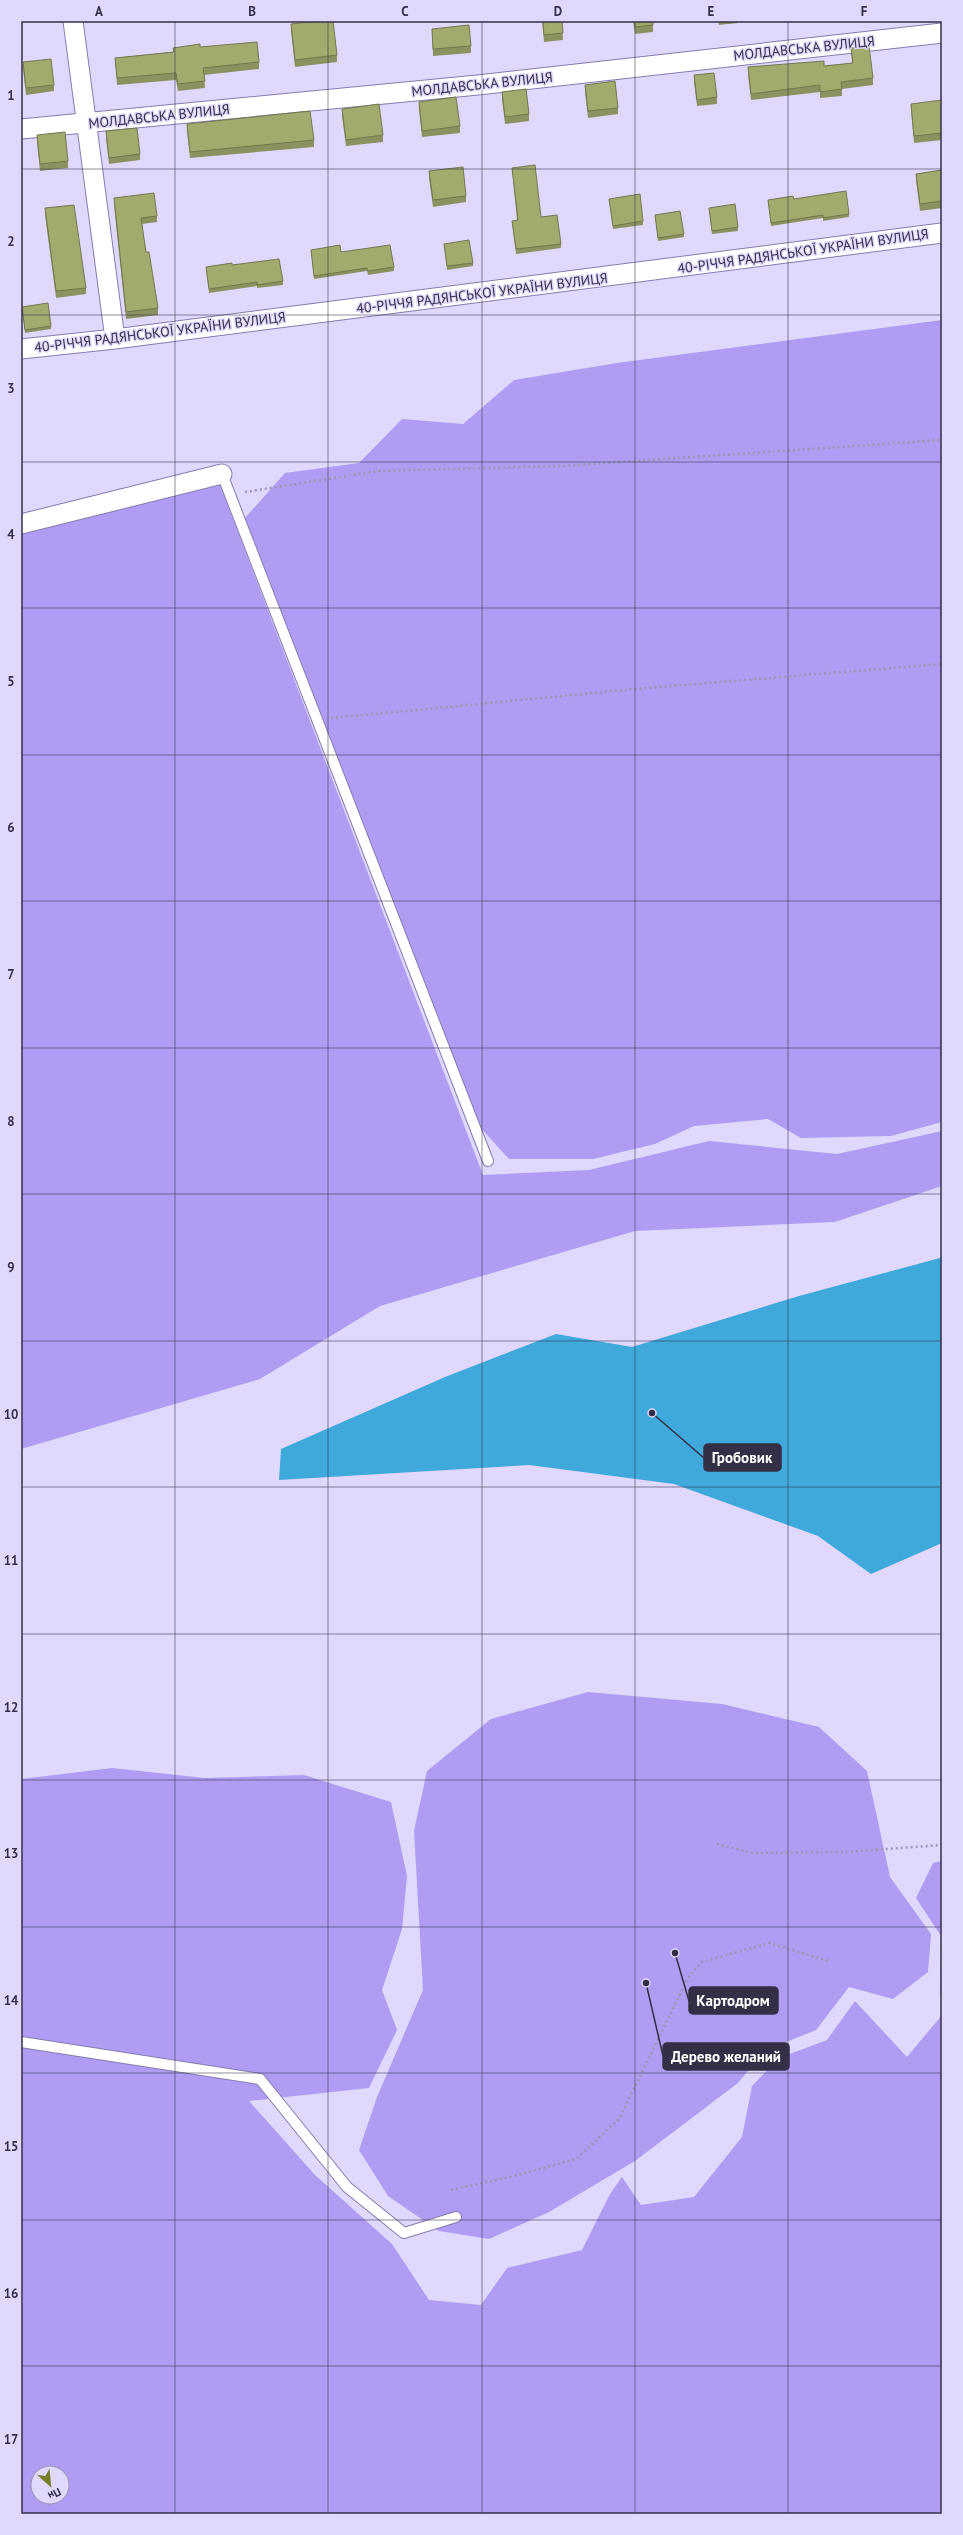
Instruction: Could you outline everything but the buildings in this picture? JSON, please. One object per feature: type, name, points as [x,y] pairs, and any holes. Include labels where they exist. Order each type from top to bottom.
[{"type":"street","points":[[73,21],[115,339]]},
{"type":"street","name":"МОЛДАВСЬКА ВУЛИЦЯ","points":[[21,129],[478,84],[942,33]]},
{"type":"street","name":"40-РІЧЧЯ РАДЯНСЬКОЇ УКРАЇНИ ВУЛИЦЯ","points":[[21,348],[115,339],[942,233]]},
{"type":"street","points":[[21,524],[222,474]]},
{"type":"lane","points":[[222,474],[488,1161]]},
{"type":"lane","points":[[21,2042],[260,2079],[347,2187],[404,2233],[456,2217]]},
{"type":"path","points":[[230,494],[378,471],[562,466],[942,440]]},
{"type":"path","points":[[317,719],[646,688],[942,664]]},
{"type":"path","points":[[717,1844],[753,1853],[845,1852],[942,1845]]},
{"type":"path","points":[[451,2190],[510,2177],[576,2159],[619,2119],[689,1976],[702,1962],[769,1943],[829,1961]]},
{"type":"shaded area","points":[[942,320],[942,1122],[891,1136],[801,1138],[768,1119],[694,1126],[655,1144],[593,1159],[509,1159],[479,1126],[245,518],[285,473],[359,463],[402,419],[463,424],[514,380],[617,363]]},
{"type":"shaded area","points":[[219,482],[483,1175],[589,1170],[709,1141],[837,1154],[942,1131],[942,1186],[835,1222],[635,1231],[380,1306],[260,1379],[21,1449],[21,531]]},
{"type":"shaded area","points":[[588,1692],[722,1704],[819,1727],[867,1771],[890,1877],[931,1934],[928,1972],[893,1999],[849,1987],[816,2030],[764,2051],[738,2083],[635,2161],[549,2212],[489,2239],[439,2231],[388,2196],[359,2150],[377,2097],[423,1990],[414,1831],[427,1771],[491,1719]]},
{"type":"shaded area","points":[[112,1768],[205,1778],[304,1775],[391,1802],[407,1876],[402,1929],[382,1990],[397,2030],[369,2088],[249,2101],[315,2175],[392,2244],[429,2300],[481,2305],[507,2268],[582,2250],[610,2194],[622,2177],[641,2205],[694,2197],[742,2137],[752,2086],[779,2058],[827,2040],[855,2001],[907,2057],[942,2015],[942,2514],[21,2514],[21,1779]]},
{"type":"shaded area","points":[[942,1861],[942,1996],[940,1993],[941,1936],[916,1898],[933,1863]]},
{"type":"water","points":[[942,1256],[942,1543],[871,1574],[818,1536],[674,1484],[529,1465],[279,1480],[281,1449],[445,1377],[556,1334],[632,1347],[799,1296],[940,1258]]},
{"type":"place","name":"Гробовик","points":[[652,1413]]},
{"type":"place","name":"Картодром","points":[[675,1953]]},
{"type":"place","name":"Дерево желаний","points":[[646,1983]]}]
